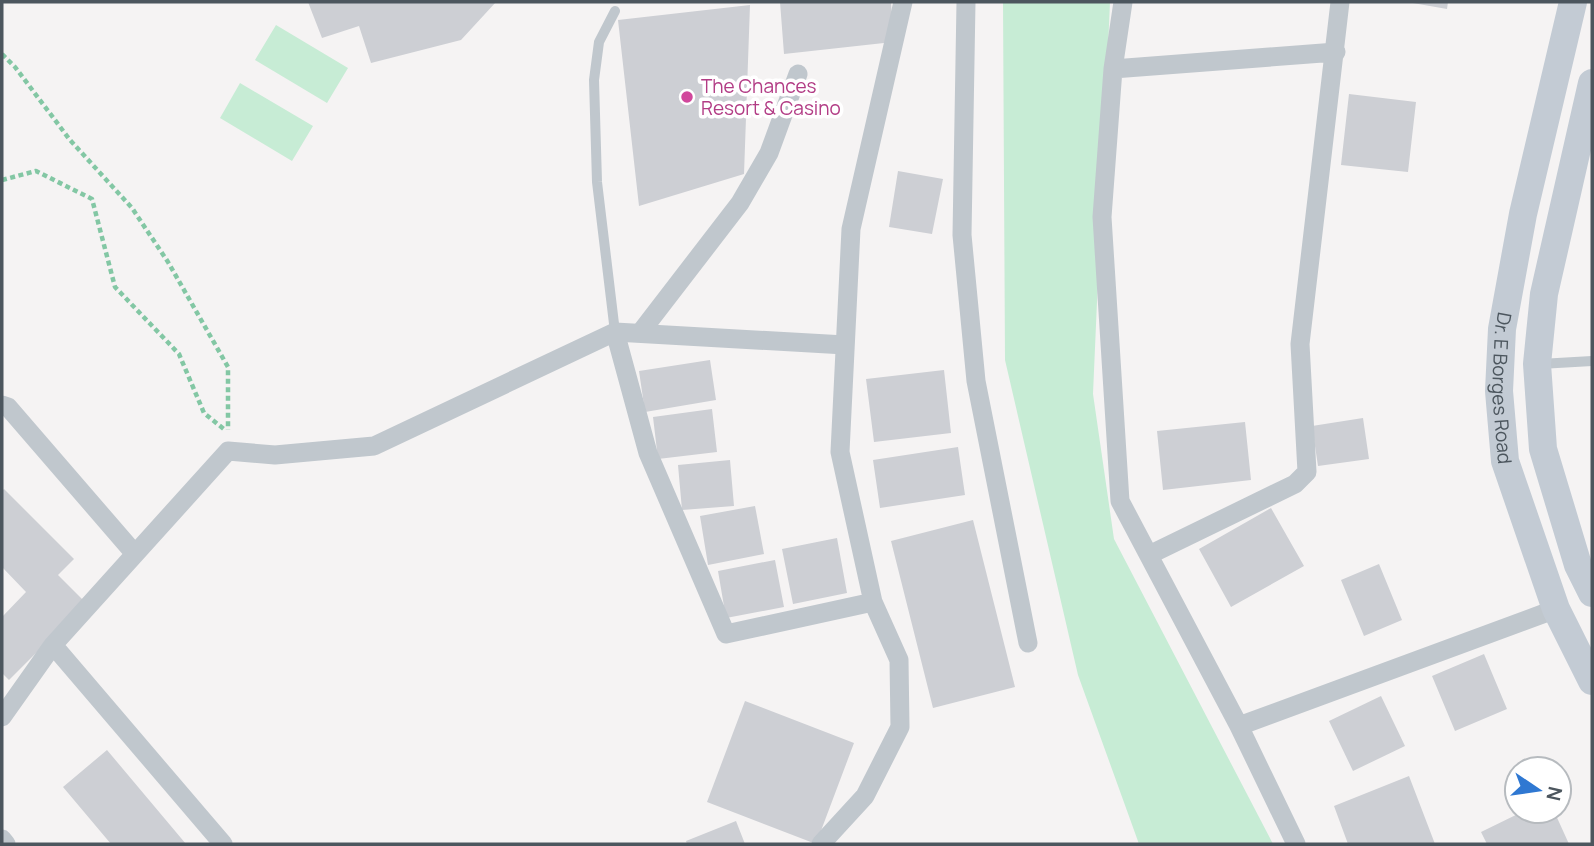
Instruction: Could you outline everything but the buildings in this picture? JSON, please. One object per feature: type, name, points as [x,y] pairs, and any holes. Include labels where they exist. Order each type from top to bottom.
[{"type":"main road","name":"Dr. E Borges Road","points":[[1573,2],[1523,214],[1502,329],[1499,391],[1505,461],[1556,609],[1592,681]]},
{"type":"main road","name":"Dr. E Borges Road","points":[[1592,83],[1544,294],[1537,364],[1543,449],[1578,565],[1592,593]]},
{"type":"street","points":[[821,844],[865,796],[900,727],[899,660],[873,602],[840,452],[850,229],[903,2]]},
{"type":"street","points":[[966,2],[962,234],[975,368],[1028,643]]},
{"type":"street","points":[[1123,2],[1113,69],[1102,217],[1120,500],[1239,726],[1296,844]]},
{"type":"street","points":[[1149,555],[1295,484],[1307,472],[1300,344],[1340,2]]},
{"type":"street","points":[[1113,69],[1336,52]]},
{"type":"street","points":[[640,333],[740,203],[769,153],[798,74]]},
{"type":"street","points":[[2,717],[53,645],[228,451],[275,455],[374,446],[615,332],[845,345]]},
{"type":"street","points":[[615,332],[648,453],[726,634],[873,602]]},
{"type":"street","points":[[2,405],[8,407],[135,554]]},
{"type":"street","points":[[1239,726],[1556,609]]},
{"type":"street","points":[[53,645],[223,844]]},
{"type":"street","points":[[2,839],[6,844]]},
{"type":"lane","points":[[615,11],[599,42],[594,80],[594,120],[597,182],[615,332]]},
{"type":"lane","points":[[1537,364],[1592,362]]},
{"type":"path","points":[[2,54],[15,67],[70,140],[132,208],[168,262],[228,367],[228,433],[204,413],[179,354],[115,287],[92,199],[36,171],[2,180]]},
{"type":"green space","points":[[1003,2],[1110,2],[1093,394],[1114,539],[1273,844],[1139,844],[1078,675],[1005,360]]},
{"type":"green space","points":[[276,25],[348,68],[327,103],[255,60]]},
{"type":"green space","points":[[240,83],[313,126],[292,161],[220,118]]},
{"type":"place","name":"The Chances Resort & Casino","points":[[687,97]]}]
